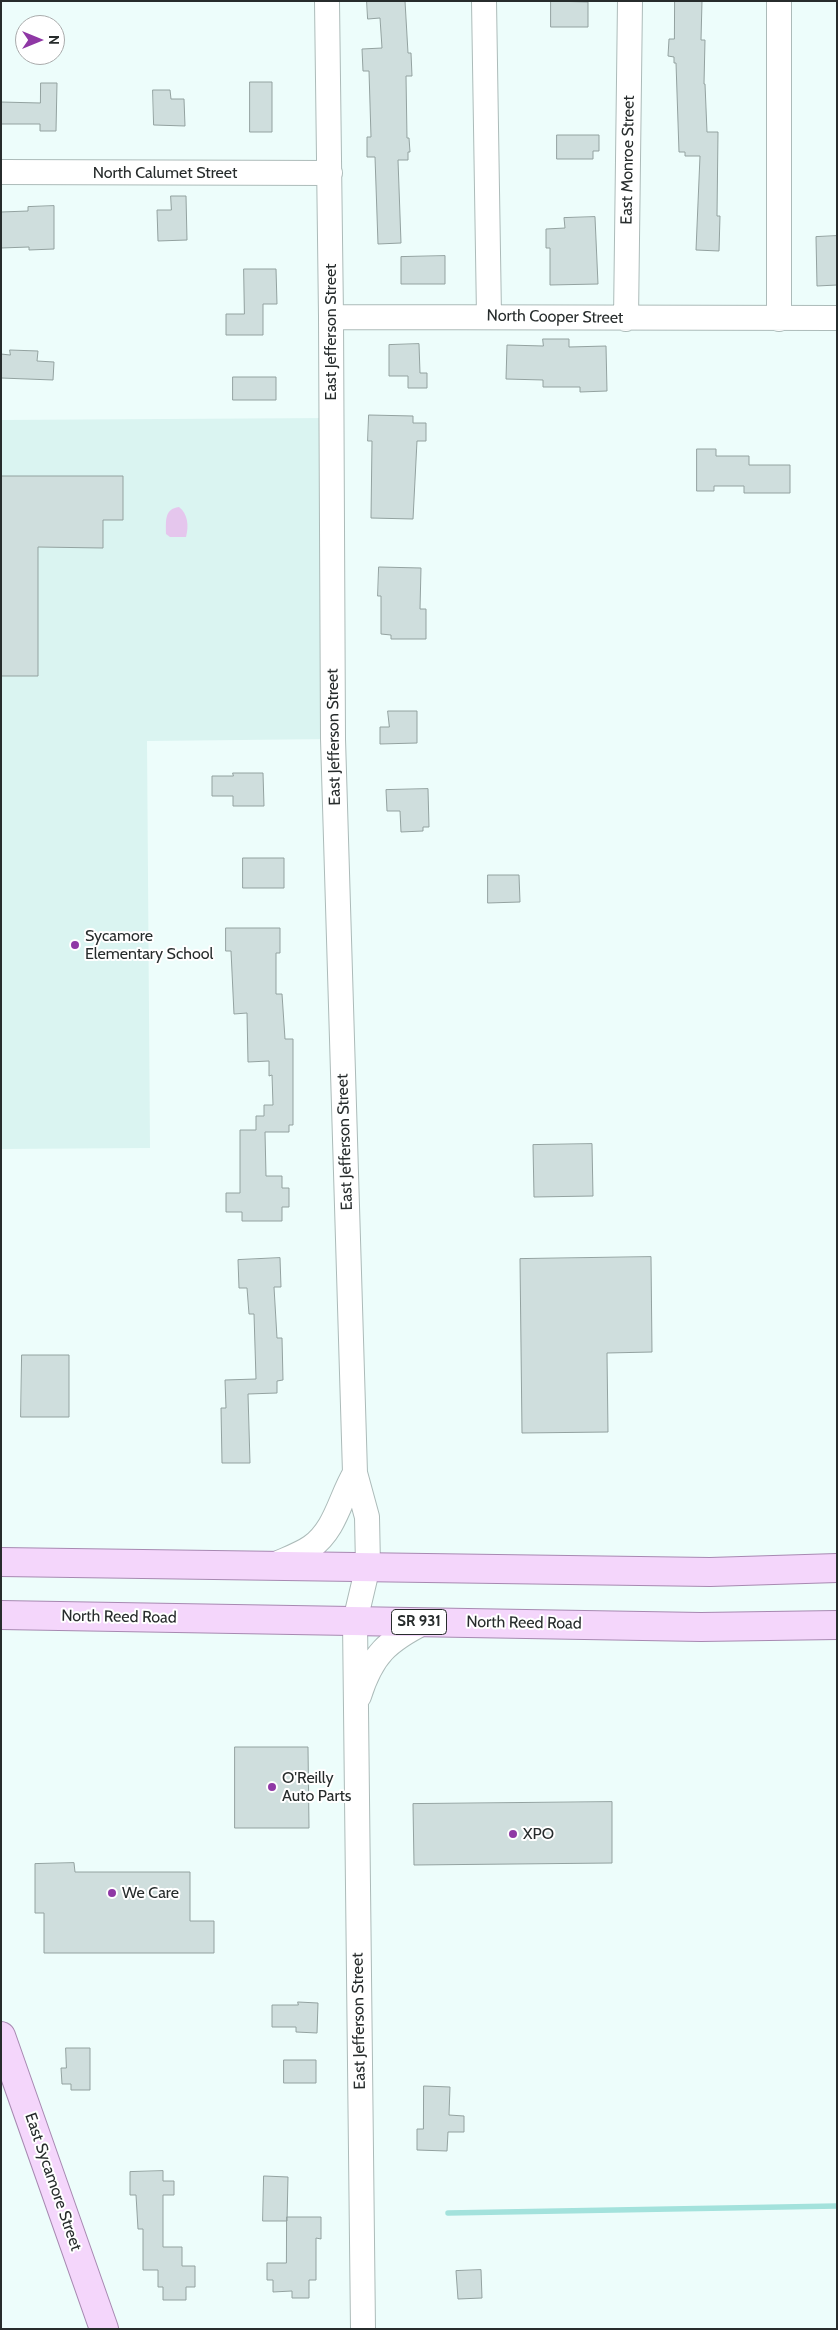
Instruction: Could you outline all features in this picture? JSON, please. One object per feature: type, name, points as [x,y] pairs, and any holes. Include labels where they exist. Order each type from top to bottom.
[{"type":"main road","points":[[1,1562],[276,1564],[710,1572],[837,1568]]},
{"type":"main road","name":"North Reed Road","points":[[1,1615],[701,1627],[837,1625]]},
{"type":"main road","name":"East Sycamore Street","points":[[1,2036],[104,2329]]},
{"type":"street","name":"East Jefferson Street","points":[[327,1],[330,173],[333,739],[355,1473],[367,1517],[368,1566],[355,1621],[363,2329]]},
{"type":"street","points":[[484,1],[489,316]]},
{"type":"street","name":"East Monroe Street","points":[[626,319],[630,1]]},
{"type":"street","points":[[779,1],[779,319]]},
{"type":"street","name":"North Calumet Street","points":[[1,172],[330,173]]},
{"type":"street","name":"North Cooper Street","points":[[331,317],[837,318]]},
{"type":"street","points":[[276,1564],[311,1547],[325,1535],[336,1516],[344,1492],[355,1473]]},
{"type":"street","name":"East Jefferson Street","points":[[355,1712],[364,1682],[377,1657],[388,1644],[425,1622]]},
{"type":"shaded area","name":"Sycamore Elementary School","points":[[331,418],[333,739],[147,741],[150,1148],[1,1149],[1,420]]},
{"type":"shaded area","points":[[179,507],[187,520],[186,537],[170,537],[166,534],[167,516],[171,510]]},
{"type":"building","points":[[367,1],[405,1],[408,53],[411,53],[412,76],[406,76],[407,138],[409,138],[410,152],[408,152],[408,160],[398,160],[401,243],[378,244],[375,157],[367,157],[367,137],[371,137],[369,71],[363,71],[362,49],[382,48],[380,18],[368,19]]},
{"type":"building","points":[[551,1],[588,2],[588,27],[551,27]]},
{"type":"building","points":[[675,1],[702,1],[701,40],[705,40],[704,84],[707,132],[718,132],[717,216],[720,216],[719,251],[696,250],[700,156],[685,156],[685,152],[679,152],[676,63],[674,63],[674,57],[668,56],[669,39],[674,39]]},
{"type":"building","points":[[250,82],[272,82],[272,132],[250,132]]},
{"type":"building","points":[[41,83],[57,83],[56,131],[40,131],[40,124],[1,124],[1,102],[40,103]]},
{"type":"building","points":[[153,90],[170,90],[171,99],[184,99],[185,126],[154,125]]},
{"type":"building","points":[[557,135],[599,135],[599,151],[593,151],[593,159],[557,159]]},
{"type":"building","points":[[171,196],[186,196],[187,240],[158,241],[157,210],[171,210]]},
{"type":"building","points":[[54,206],[54,249],[29,250],[29,247],[1,248],[1,212],[28,211],[28,207]]},
{"type":"building","points":[[595,217],[598,284],[550,285],[550,248],[546,248],[546,229],[565,228],[564,218]]},
{"type":"building","points":[[837,236],[837,285],[817,286],[816,237]]},
{"type":"building","points":[[445,256],[445,284],[401,284],[401,257]]},
{"type":"building","points":[[244,269],[276,269],[277,304],[263,304],[263,335],[226,335],[226,314],[244,314]]},
{"type":"building","points":[[543,339],[569,339],[569,347],[606,346],[607,391],[580,392],[580,387],[543,387],[543,380],[506,379],[507,345],[543,346]]},
{"type":"building","points":[[419,344],[420,373],[427,373],[427,388],[408,388],[408,376],[389,376],[389,345]]},
{"type":"building","points":[[10,350],[38,351],[37,361],[54,362],[53,380],[1,378],[1,354],[10,355]]},
{"type":"building","points":[[233,377],[276,377],[276,400],[233,400]]},
{"type":"building","points":[[369,415],[413,416],[413,423],[426,423],[426,441],[417,441],[413,519],[371,518],[372,441],[368,441]]},
{"type":"building","points":[[697,449],[716,449],[716,456],[749,456],[749,465],[790,465],[790,493],[744,493],[744,486],[714,486],[714,491],[697,491]]},
{"type":"building","points":[[1,476],[123,476],[123,520],[103,520],[103,548],[38,547],[38,676],[1,676]]},
{"type":"building","points":[[379,567],[421,568],[420,609],[426,609],[426,639],[391,639],[391,635],[381,634],[381,596],[378,596]]},
{"type":"building","points":[[388,711],[417,711],[417,743],[380,744],[380,727],[389,727]]},
{"type":"building","points":[[233,773],[263,773],[264,806],[233,806],[233,796],[212,796],[212,776],[233,776]]},
{"type":"building","points":[[428,789],[429,827],[423,827],[423,831],[401,832],[400,811],[387,811],[386,790]]},
{"type":"building","points":[[243,858],[284,858],[284,888],[243,888]]},
{"type":"building","points":[[488,875],[519,875],[520,902],[488,903]]},
{"type":"building","points":[[226,928],[280,928],[280,953],[276,953],[276,994],[282,994],[285,1039],[293,1039],[293,1125],[289,1125],[289,1132],[265,1132],[266,1176],[282,1176],[282,1188],[289,1188],[289,1207],[282,1207],[282,1221],[242,1221],[242,1212],[226,1212],[226,1193],[240,1193],[240,1130],[256,1130],[256,1116],[264,1116],[264,1105],[273,1105],[272,1075],[269,1076],[269,1061],[248,1062],[247,1013],[234,1014],[231,951],[226,951]]},
{"type":"building","points":[[592,1144],[593,1196],[534,1197],[533,1145]]},
{"type":"building","points":[[651,1257],[652,1352],[607,1353],[608,1432],[522,1433],[520,1259]]},
{"type":"building","points":[[280,1258],[281,1287],[274,1287],[277,1338],[282,1338],[283,1380],[277,1381],[277,1393],[248,1394],[250,1463],[222,1463],[221,1408],[226,1408],[225,1380],[256,1379],[254,1314],[249,1314],[247,1288],[239,1288],[238,1260]]},
{"type":"building","points":[[22,1355],[69,1355],[69,1417],[21,1417]]},
{"type":"building","name":"O'Reilly Auto Parts","points":[[235,1747],[308,1747],[309,1828],[235,1828]]},
{"type":"building","name":"XPO","points":[[612,1802],[612,1863],[414,1865],[413,1804]]},
{"type":"building","name":"We Care","points":[[74,1863],[75,1872],[190,1872],[190,1921],[214,1921],[214,1953],[44,1953],[44,1913],[35,1913],[35,1864]]},
{"type":"building","points":[[298,2002],[318,2003],[317,2033],[296,2032],[296,2027],[272,2027],[272,2005],[298,2005]]},
{"type":"building","points":[[66,2048],[90,2048],[90,2090],[71,2090],[71,2084],[62,2084],[61,2068],[66,2068]]},
{"type":"building","points":[[284,2060],[316,2060],[316,2083],[284,2083]]},
{"type":"building","points":[[424,2086],[450,2087],[449,2115],[464,2116],[464,2132],[448,2132],[447,2151],[417,2150],[417,2129],[423,2129]]},
{"type":"building","points":[[163,2171],[163,2181],[174,2181],[174,2195],[163,2195],[163,2247],[182,2247],[182,2266],[195,2266],[195,2287],[186,2287],[186,2300],[163,2300],[163,2287],[158,2287],[158,2270],[143,2270],[143,2229],[138,2229],[136,2195],[130,2195],[130,2172]]},
{"type":"building","points":[[264,2176],[288,2177],[287,2221],[263,2221]]},
{"type":"building","points":[[287,2217],[321,2217],[321,2239],[316,2238],[316,2280],[309,2280],[309,2298],[292,2298],[292,2291],[273,2292],[273,2280],[267,2280],[267,2263],[286,2263]]},
{"type":"building","points":[[481,2270],[482,2298],[458,2299],[456,2271]]},
{"type":"waterway","points":[[448,2213],[837,2206]]},
{"type":"place","name":"Sycamore Elementary School","points":[[75,945]]},
{"type":"place","name":"O'Reilly Auto Parts","points":[[272,1787]]},
{"type":"place","name":"XPO","points":[[513,1834]]},
{"type":"place","name":"We Care","points":[[112,1893]]}]
